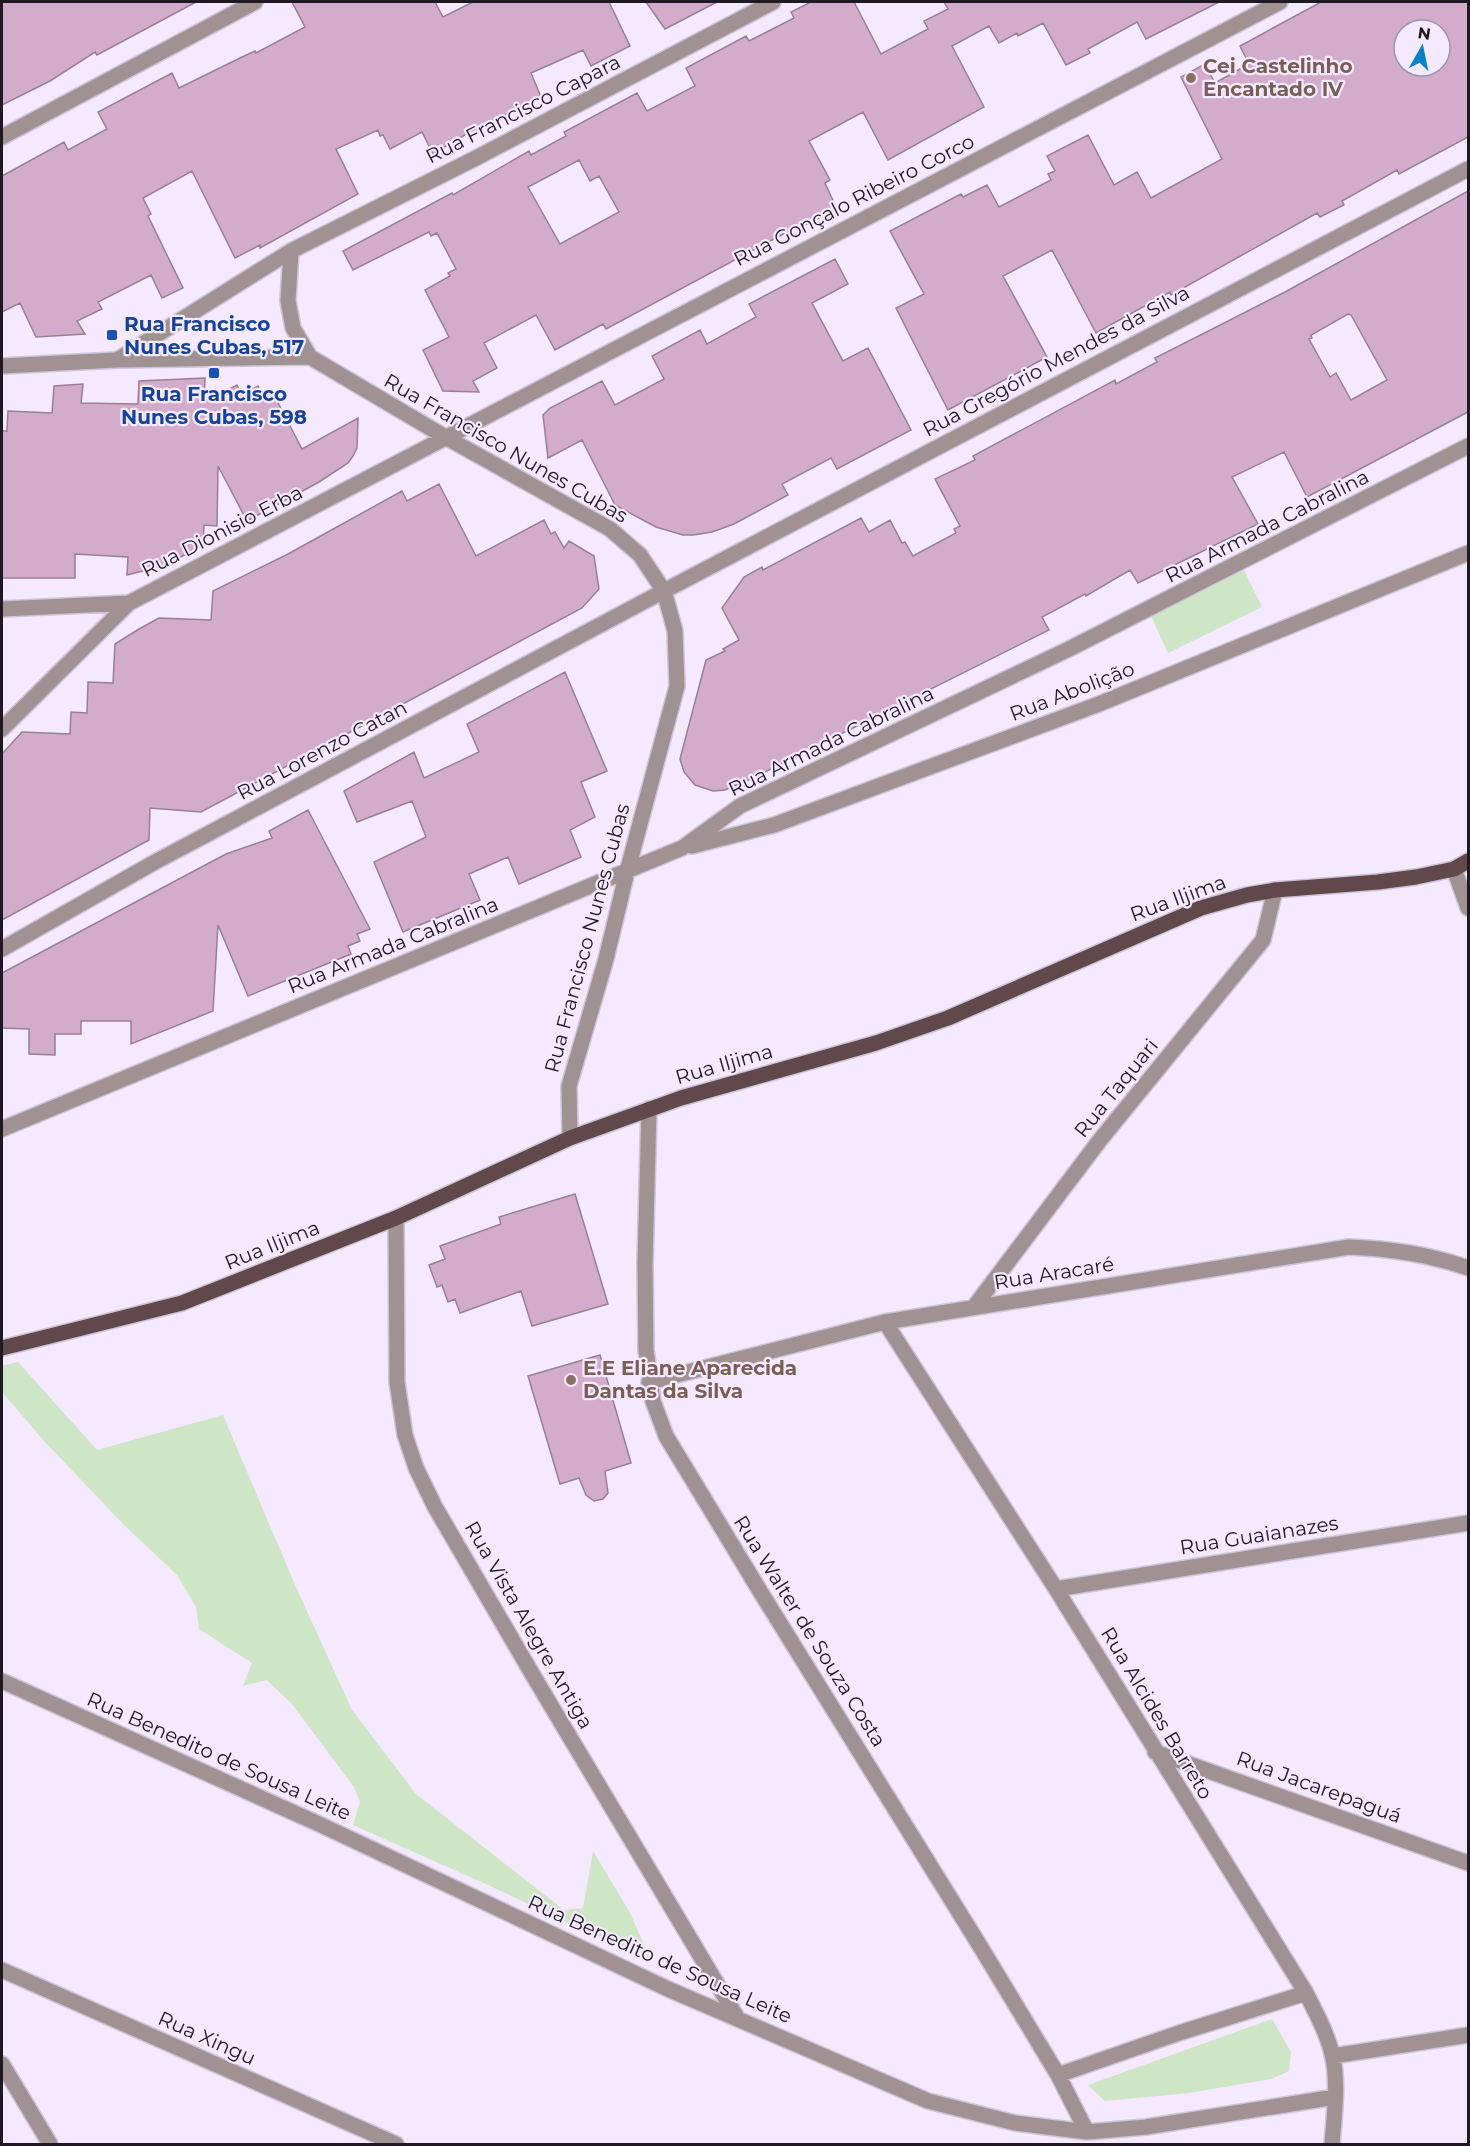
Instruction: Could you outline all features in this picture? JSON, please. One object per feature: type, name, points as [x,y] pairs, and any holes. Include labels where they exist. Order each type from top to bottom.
[{"type":"main road","name":"Rua Iljima","points":[[2,1348],[182,1303],[396,1218],[570,1138],[649,1109],[876,1042],[937,1021],[1201,908],[1275,890],[1378,882],[1454,869],[1468,861]]},
{"type":"street","points":[[2,137],[255,2]]},
{"type":"street","name":"Rua Francisco Capara","points":[[117,360],[291,251],[476,158],[773,2]]},
{"type":"street","name":"Rua Gonçalo Ribeiro Corco","points":[[447,438],[1280,2]]},
{"type":"street","name":"Rua Gregório Mendes da Silva","points":[[664,591],[1468,169]]},
{"type":"street","points":[[2,366],[117,360],[310,357],[293,328],[288,301],[291,251]]},
{"type":"street","name":"Rua Francisco Nunes Cubas","points":[[310,357],[610,530],[640,555],[664,591],[675,631],[676,686],[606,959],[569,1086],[570,1138]]},
{"type":"street","name":"Rua Dionisio Erba","points":[[2,609],[129,603],[447,438]]},
{"type":"street","name":"Rua Armada Cabralina","points":[[2,1129],[682,848],[740,806],[1069,649],[1468,446]]},
{"type":"street","name":"Rua Abolição","points":[[682,848],[774,825],[1077,712],[1173,675],[1468,553]]},
{"type":"street","name":"Rua Lorenzo Catan","points":[[2,949],[155,862],[664,591]]},
{"type":"street","points":[[2,729],[129,603]]},
{"type":"street","points":[[1454,869],[1468,908]]},
{"type":"street","name":"Rua Taquari","points":[[974,1307],[1100,1140],[1263,940],[1275,890]]},
{"type":"street","name":"Rua Walter de Souza Costa","points":[[649,1109],[645,1264],[646,1350],[653,1401],[666,1436],[1058,2075],[1087,2132]]},
{"type":"street","name":"Rua Vista Alegre Antiga","points":[[396,1218],[398,1382],[405,1435],[416,1468],[435,1507],[534,1677],[738,2019]]},
{"type":"street","name":"Rua Aracaré","points":[[649,1382],[885,1323],[1349,1247],[1386,1249],[1436,1256],[1468,1268]]},
{"type":"street","name":"Rua Alcides Barreto","points":[[885,1323],[1056,1589],[1306,1993],[1325,2031],[1333,2056],[1335,2097],[1332,2145]]},
{"type":"street","name":"Rua Guaianazes","points":[[1056,1589],[1468,1523]]},
{"type":"street","name":"Rua Benedito de Sousa Leite","points":[[2,1681],[319,1824],[668,1989],[928,2101],[1015,2123],[1087,2132],[1178,2123],[1335,2097]]},
{"type":"street","name":"Rua Jacarepaguá","points":[[1155,1752],[1468,1863]]},
{"type":"street","name":"Rua Xingu","points":[[2,1970],[396,2145]]},
{"type":"street","points":[[1058,2075],[1179,2033],[1306,1993]]},
{"type":"street","points":[[1333,2056],[1468,2035]]},
{"type":"street","points":[[2,2064],[50,2145]]},
{"type":"green space","points":[[1244,570],[1262,607],[1168,653],[1151,616]]},
{"type":"green space","points":[[18,1362],[97,1450],[223,1415],[295,1585],[352,1710],[416,1794],[564,1910],[583,1908],[593,1851],[629,1911],[652,1962],[353,1825],[360,1802],[354,1787],[292,1704],[267,1680],[243,1686],[252,1663],[199,1629],[196,1607],[177,1575],[124,1525],[45,1442],[2,1392],[2,1366]]},
{"type":"green space","points":[[1272,2019],[1291,2052],[1289,2071],[1271,2079],[1189,2093],[1105,2101],[1088,2085]]},
{"type":"building","points":[[2,2],[196,2],[97,55],[95,52],[50,81],[2,105]]},
{"type":"building","points":[[292,2],[435,2],[443,17],[473,2],[609,2],[630,46],[591,66],[583,50],[531,73],[541,97],[468,133],[433,154],[422,132],[390,149],[378,130],[336,149],[358,194],[260,248],[260,245],[235,258],[192,171],[143,198],[151,214],[148,216],[183,288],[162,298],[151,275],[98,302],[102,309],[77,321],[85,334],[36,337],[20,303],[2,312],[2,176],[64,142],[68,150],[107,129],[98,112],[172,73],[179,88],[255,51],[256,53],[305,27]]},
{"type":"building","points":[[646,2],[717,2],[665,29]]},
{"type":"building","points":[[811,2],[854,2],[881,54],[928,29],[924,21],[948,9],[944,2],[1219,2],[1146,39],[1137,22],[1088,49],[1090,53],[1066,65],[1043,23],[999,43],[989,26],[952,46],[984,107],[888,160],[863,112],[809,141],[830,180],[825,183],[837,209],[803,226],[802,224],[606,329],[603,324],[555,350],[536,315],[484,343],[497,368],[473,381],[479,392],[443,391],[423,350],[449,337],[425,290],[450,276],[448,273],[456,269],[437,233],[431,236],[429,232],[353,270],[343,251],[452,193],[453,195],[529,151],[531,155],[566,136],[564,132],[637,93],[647,111],[695,86],[686,68],[746,36],[749,41],[794,18],[791,12]],"holes":[[[579,160],[590,181],[599,176],[619,212],[560,244],[528,187]]]},
{"type":"building","points":[[1321,2],[1468,2],[1468,137],[1399,174],[1397,170],[1342,201],[1344,205],[1320,217],[1317,213],[1171,295],[1170,292],[1096,333],[1052,250],[1003,276],[1047,357],[948,410],[896,308],[924,294],[890,231],[961,194],[963,197],[987,185],[999,207],[1051,180],[1048,174],[1055,171],[1047,156],[1088,135],[1114,185],[1137,172],[1151,198],[1222,159],[1181,77],[1205,64],[1215,83],[1249,64],[1240,46]]},
{"type":"building","points":[[1468,191],[1468,412],[1307,497],[1284,452],[1232,477],[1258,524],[1138,583],[1130,570],[1086,596],[1085,594],[1042,617],[1049,630],[751,779],[725,790],[713,791],[695,785],[684,772],[680,759],[706,660],[725,651],[723,649],[739,640],[722,608],[744,577],[762,567],[763,570],[861,518],[869,532],[890,520],[902,543],[905,542],[913,556],[956,533],[954,529],[960,526],[935,479],[975,460],[973,456],[1115,380],[1116,384],[1157,362],[1155,358],[1285,292]],"holes":[[[1348,314],[1351,315],[1387,380],[1351,400],[1336,373],[1330,377],[1309,339],[1312,338],[1311,335]]]},
{"type":"building","points":[[835,259],[848,284],[812,303],[843,361],[868,348],[911,430],[837,469],[831,458],[782,484],[788,495],[734,524],[712,532],[693,535],[683,535],[656,527],[615,505],[582,440],[548,458],[543,415],[550,408],[602,381],[615,405],[664,379],[652,356],[700,330],[707,344],[756,317],[749,304]]},
{"type":"building","points":[[205,378],[204,402],[237,385],[242,395],[258,386],[266,402],[275,397],[302,449],[358,418],[357,448],[348,463],[319,482],[247,521],[218,466],[217,526],[204,525],[203,545],[166,565],[127,575],[128,557],[75,554],[75,578],[2,578],[2,431],[7,431],[8,411],[52,413],[54,386],[83,384],[81,403],[138,404],[139,381]]},
{"type":"building","points":[[439,484],[476,556],[544,520],[551,534],[555,532],[564,548],[569,541],[594,556],[599,589],[582,608],[201,812],[150,808],[149,840],[2,920],[2,754],[22,732],[70,734],[71,712],[87,713],[88,682],[113,683],[115,644],[139,629],[159,618],[211,620],[213,591],[288,554],[402,491],[407,501]]},
{"type":"building","points":[[565,672],[607,771],[581,782],[595,817],[570,830],[581,857],[519,884],[508,857],[469,874],[480,900],[403,932],[374,862],[426,837],[412,801],[357,822],[344,791],[414,752],[424,778],[479,752],[467,724]]},
{"type":"building","points":[[308,810],[370,929],[357,934],[360,941],[348,946],[351,954],[248,996],[218,925],[213,1011],[131,1044],[131,1021],[81,1021],[81,1034],[55,1034],[55,1055],[29,1054],[29,1029],[2,1028],[2,973],[226,854],[272,838],[269,831]]},
{"type":"building","points":[[575,1194],[608,1304],[532,1326],[521,1291],[460,1313],[455,1299],[448,1302],[442,1285],[437,1287],[429,1265],[445,1259],[440,1246],[501,1224],[499,1217]]},
{"type":"building","points":[[600,1355],[631,1463],[605,1471],[608,1493],[603,1499],[594,1501],[586,1495],[579,1478],[560,1484],[528,1376]]},
{"type":"place","name":"Cei Castelinho Encantado IV","points":[[1191,78]]},
{"type":"place","name":"Rua Francisco Nunes Cubas, 517","points":[[112,335]]},
{"type":"place","name":"Rua Francisco Nunes Cubas, 598","points":[[214,373]]},
{"type":"place","name":"E.E Eliane Aparecida Dantas da Silva","points":[[571,1380]]}]
